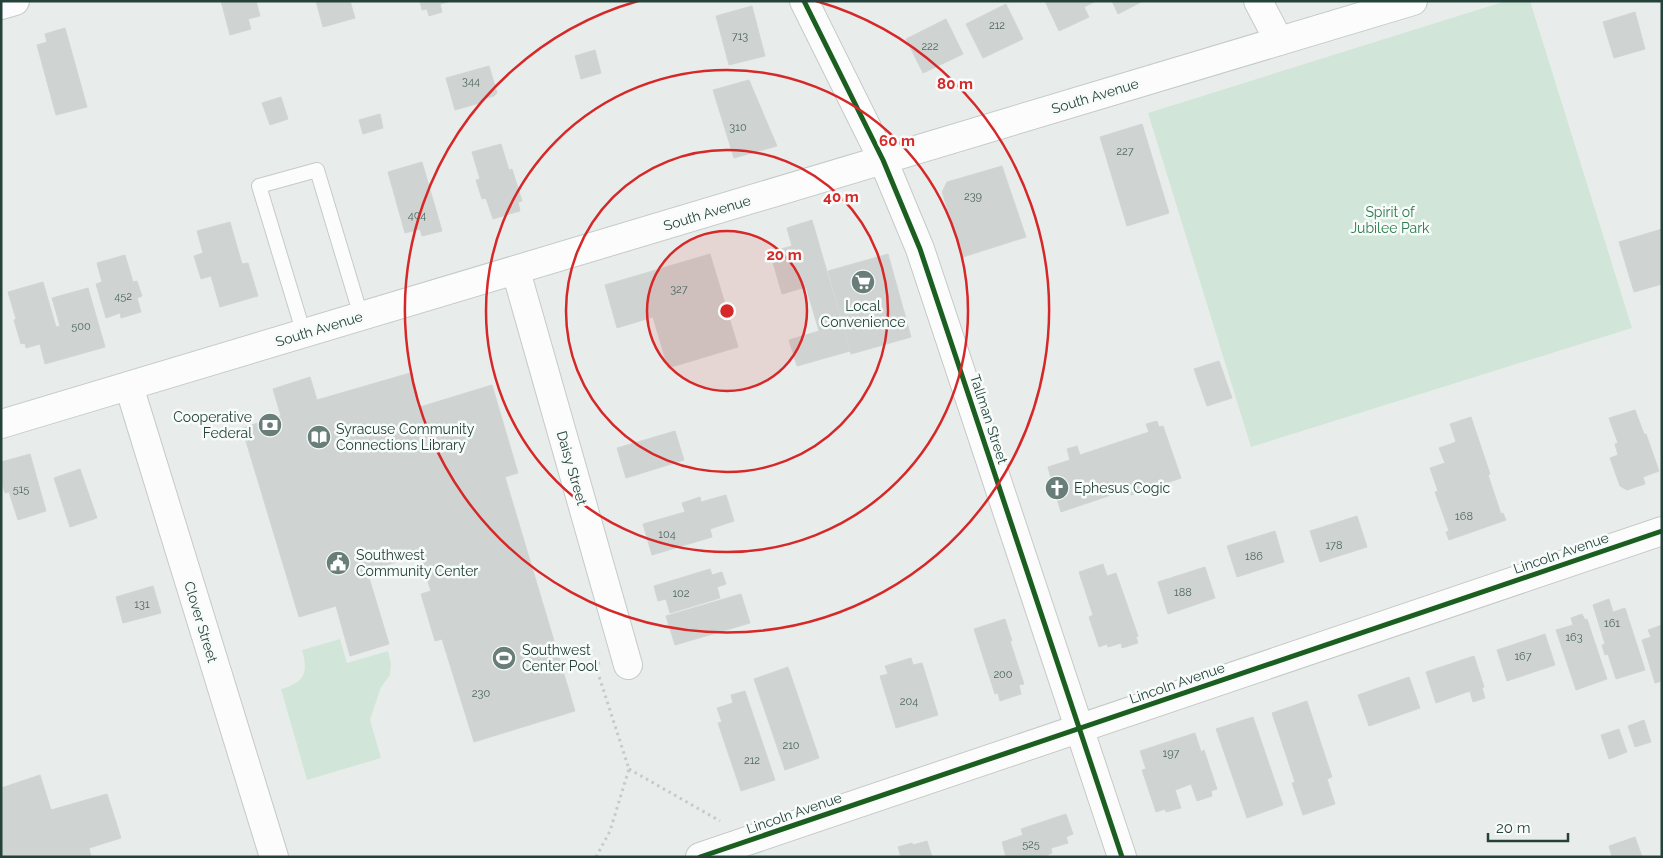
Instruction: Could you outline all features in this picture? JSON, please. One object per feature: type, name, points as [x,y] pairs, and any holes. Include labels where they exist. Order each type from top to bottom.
[{"type":"street","points":[[1,5],[15,1]]},
{"type":"street","name":"Tallman Street","points":[[804,1],[883,160],[920,249],[1122,857]]},
{"type":"street","points":[[1258,1],[1279,41]]},
{"type":"street","name":"South Avenue","points":[[1,424],[1414,1]]},
{"type":"street","name":"Daisy Street","points":[[516,271],[627,659]]},
{"type":"street","name":"Clover Street","points":[[129,386],[274,857]]},
{"type":"street","name":"Lincoln Avenue","points":[[700,857],[1662,531]]},
{"type":"lane","points":[[304,334],[259,186],[317,170],[361,316]]},
{"type":"path","points":[[596,857],[610,831],[629,770],[595,664],[627,659]]},
{"type":"path","points":[[629,770],[752,839]]},
{"type":"green space","name":"Spirit of Jubilee Park","points":[[1506,1],[1530,1],[1632,328],[1251,447],[1148,113]]},
{"type":"green space","points":[[340,639],[347,663],[388,651],[391,664],[390,675],[381,687],[370,720],[381,758],[307,780],[281,689],[295,683],[303,676],[305,665],[302,650]]},
{"type":"building","points":[[221,1],[256,1],[260,16],[248,19],[251,29],[230,35]]},
{"type":"building","points":[[316,1],[350,1],[355,18],[323,27]]},
{"type":"building","points":[[420,1],[448,2],[440,4],[442,12],[429,16],[427,9],[422,10]]},
{"type":"building","points":[[1045,1],[1096,1],[1084,7],[1089,17],[1059,31]]},
{"type":"building","points":[[1112,1],[1143,1],[1118,14]]},
{"type":"building","points":[[1006,4],[1023,39],[983,58],[966,24]]},
{"type":"building","points":[[752,6],[765,56],[729,65],[716,16]]},
{"type":"building","points":[[1635,12],[1645,49],[1614,58],[1603,22]]},
{"type":"building","points":[[946,19],[963,54],[923,73],[906,39]]},
{"type":"building","points":[[65,28],[87,107],[56,115],[37,45],[47,42],[45,34]]},
{"type":"building","points":[[595,50],[601,73],[581,79],[575,56]]},
{"type":"building","points":[[489,66],[497,93],[494,96],[483,99],[483,102],[455,110],[446,78]]},
{"type":"building","points":[[749,80],[777,146],[734,158],[713,90]]},
{"type":"building","points":[[281,97],[288,119],[270,125],[262,103]]},
{"type":"building","points":[[380,114],[383,128],[363,134],[359,120]]},
{"type":"building","points":[[1142,124],[1169,213],[1127,226],[1100,137]]},
{"type":"building","points":[[501,144],[509,170],[512,169],[522,201],[518,202],[520,211],[493,219],[486,198],[482,199],[476,180],[480,179],[472,152]]},
{"type":"building","points":[[422,162],[442,231],[422,236],[420,229],[405,233],[388,172]]},
{"type":"building","points":[[1002,166],[1026,237],[963,257],[942,192],[947,182]]},
{"type":"building","points":[[812,220],[850,351],[797,366],[789,340],[819,331],[806,287],[782,294],[770,252],[792,246],[787,228]]},
{"type":"building","points":[[230,222],[242,264],[248,263],[258,296],[220,307],[211,276],[201,279],[194,256],[203,253],[197,231]]},
{"type":"building","points":[[1662,229],[1662,284],[1634,292],[1619,242]]},
{"type":"building","points":[[710,254],[738,347],[668,368],[653,317],[617,328],[605,285]]},
{"type":"building","points":[[888,254],[911,337],[851,354],[828,271]]},
{"type":"building","points":[[125,255],[133,282],[137,281],[142,296],[137,298],[141,312],[121,318],[120,313],[106,318],[96,284],[102,282],[97,263]]},
{"type":"building","points":[[43,282],[56,327],[60,326],[52,298],[88,288],[105,347],[45,364],[40,344],[26,348],[25,343],[21,344],[8,292]]},
{"type":"building","points":[[1219,361],[1232,398],[1207,406],[1194,369]]},
{"type":"building","name":"Southwest Community Center","points":[[410,373],[420,407],[492,385],[518,473],[505,477],[575,711],[474,742],[442,639],[435,641],[421,594],[431,591],[419,555],[367,571],[389,644],[350,656],[336,606],[299,617],[242,428],[281,416],[273,389],[310,377],[317,400]]},
{"type":"building","points":[[1635,410],[1659,471],[1643,477],[1645,484],[1627,490],[1620,486],[1610,458],[1618,455],[1615,444],[1618,443],[1609,418]]},
{"type":"building","points":[[1471,417],[1501,514],[1503,513],[1506,520],[1449,540],[1446,532],[1449,531],[1435,492],[1438,491],[1430,468],[1445,463],[1439,448],[1456,442],[1450,424]]},
{"type":"building","points":[[1157,421],[1159,427],[1163,426],[1181,478],[1131,495],[1129,489],[1061,512],[1056,496],[1051,498],[1046,484],[1052,482],[1048,467],[1070,460],[1067,449],[1077,446],[1080,455],[1149,432],[1146,424]]},
{"type":"building","points":[[675,431],[684,460],[626,478],[617,448]]},
{"type":"building","points":[[30,454],[46,511],[18,520],[9,492],[5,493],[1,481],[1,462]]},
{"type":"building","points":[[80,469],[97,518],[70,527],[54,478]]},
{"type":"building","points":[[726,495],[734,521],[710,529],[712,537],[652,555],[643,524],[685,512],[682,503],[700,497],[701,502]]},
{"type":"building","points":[[1357,516],[1367,547],[1320,562],[1310,531]]},
{"type":"building","points":[[1275,531],[1284,562],[1237,577],[1227,546]]},
{"type":"building","points":[[1103,564],[1107,576],[1116,573],[1138,636],[1136,637],[1138,643],[1122,648],[1121,643],[1108,647],[1107,644],[1099,647],[1089,617],[1093,615],[1079,572]]},
{"type":"building","points":[[1205,567],[1215,598],[1168,614],[1158,582]]},
{"type":"building","points":[[710,569],[712,575],[722,572],[726,584],[717,587],[720,598],[670,613],[666,599],[658,601],[654,586]]},
{"type":"building","points":[[153,586],[161,613],[123,623],[116,597]]},
{"type":"building","points":[[741,594],[750,623],[675,645],[666,616]]},
{"type":"building","points":[[1609,599],[1613,612],[1625,608],[1645,670],[1616,679],[1608,654],[1605,655],[1602,645],[1605,644],[1593,605]]},
{"type":"building","points":[[1582,614],[1585,620],[1587,619],[1607,679],[1576,690],[1556,630],[1573,625],[1571,618]]},
{"type":"building","points":[[1005,619],[1024,684],[1019,685],[1021,694],[1000,701],[998,693],[995,694],[974,629]]},
{"type":"building","points":[[1662,625],[1662,681],[1655,683],[1642,640],[1651,637],[1648,630]]},
{"type":"building","points":[[1545,634],[1555,665],[1507,681],[1497,650]]},
{"type":"building","points":[[1474,656],[1484,687],[1482,688],[1485,698],[1473,702],[1470,691],[1436,703],[1426,672]]},
{"type":"building","points":[[911,658],[913,665],[922,663],[938,715],[896,728],[880,676],[888,674],[885,666]]},
{"type":"building","points":[[788,667],[819,758],[785,770],[754,679]]},
{"type":"building","points":[[1409,677],[1420,708],[1369,726],[1358,695]]},
{"type":"building","points":[[745,691],[775,780],[741,791],[718,723],[722,722],[717,708],[733,703],[731,695]]},
{"type":"building","points":[[1307,701],[1332,777],[1327,779],[1335,804],[1303,815],[1292,783],[1295,782],[1272,713]]},
{"type":"building","points":[[1253,717],[1283,805],[1247,818],[1216,729]]},
{"type":"building","points":[[1644,720],[1651,742],[1635,747],[1628,726]]},
{"type":"building","points":[[1619,729],[1627,752],[1609,759],[1601,735]]},
{"type":"building","points":[[1195,733],[1201,752],[1204,750],[1217,789],[1211,791],[1212,796],[1197,801],[1191,784],[1175,790],[1181,808],[1166,812],[1165,809],[1156,812],[1142,770],[1146,769],[1140,751]]},
{"type":"building","points":[[40,775],[51,810],[107,794],[121,838],[89,848],[91,857],[1,857],[1,788]]},
{"type":"building","points":[[1066,814],[1073,834],[1066,837],[1068,843],[1051,848],[1052,853],[1043,857],[1006,857],[1002,842],[1023,835],[1021,829]]},
{"type":"building","points":[[1635,837],[1642,857],[1612,857],[1609,846]]},
{"type":"building","points":[[927,841],[932,857],[901,857],[898,847]]},
{"type":"cycle path","points":[[804,1],[883,160],[920,249],[1122,857]]},
{"type":"cycle path","points":[[700,857],[1662,531]]},
{"type":"place","name":"Local Convenience","points":[[863,282]]},
{"type":"place","name":"Cooperative Federal","points":[[270,425]]},
{"type":"place","name":"Syracuse Community Connections Library","points":[[319,437]]},
{"type":"place","name":"Ephesus Cogic","points":[[1057,488]]},
{"type":"place","name":"Southwest Community Center","points":[[338,563]]},
{"type":"place","name":"Southwest Center Pool","points":[[504,658]]}]
